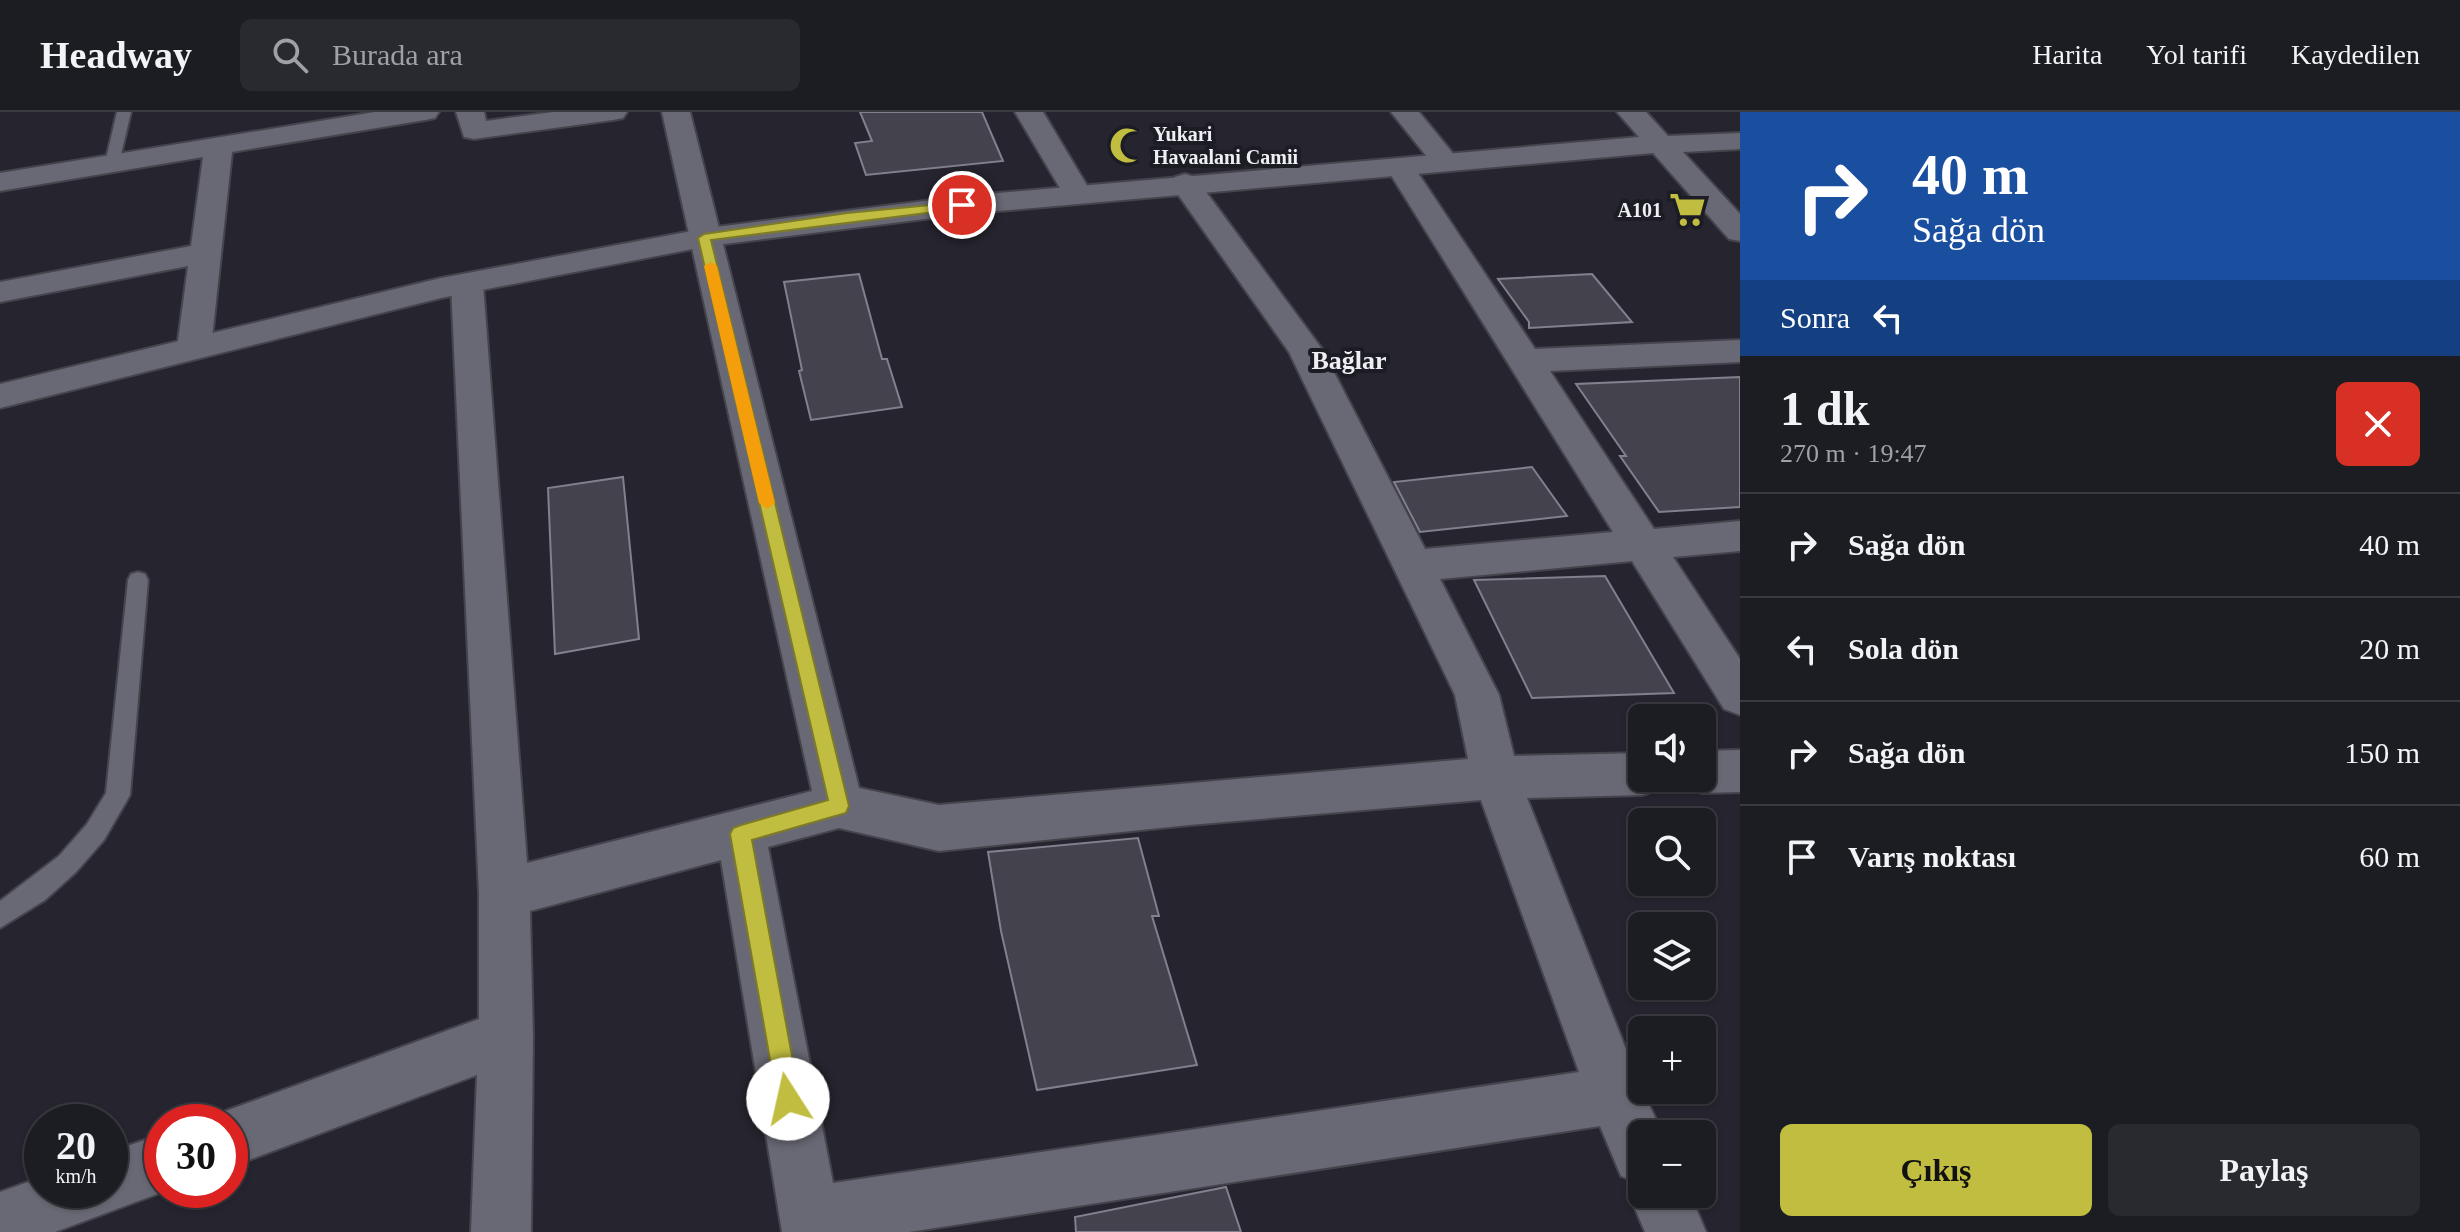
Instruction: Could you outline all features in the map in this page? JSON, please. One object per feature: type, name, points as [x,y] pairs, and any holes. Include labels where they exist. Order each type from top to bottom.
[{"type":"street","points":[[0,182],[425,112]]},
{"type":"street","points":[[470,112],[474,131],[613,112]]},
{"type":"street","points":[[676,112],[839,806]]},
{"type":"street","points":[[1029,112],[1077,194]]},
{"type":"street","points":[[1405,112],[1446,162]]},
{"type":"street","points":[[1631,112],[1740,232]]},
{"type":"street","points":[[1661,112],[1721,170]]},
{"type":"street","points":[[0,396],[467,284],[704,238],[847,217],[1185,183],[1660,143],[1740,141]]},
{"type":"street","points":[[194,348],[219,145]]},
{"type":"street","points":[[1400,167],[1740,696]]},
{"type":"street","points":[[1185,183],[1305,349],[1477,695],[1496,778],[1628,1123]]},
{"type":"street","points":[[0,292],[206,253]]},
{"type":"street","points":[[467,284],[504,893],[506,1037],[501,1232]]},
{"type":"street","points":[[1524,361],[1740,351]]},
{"type":"street","points":[[1412,566],[1740,536]]},
{"type":"street","points":[[1716,772],[1740,771]]},
{"type":"street","points":[[504,893],[741,834],[839,806],[939,828],[1189,803],[1496,778],[1628,774]]},
{"type":"street","points":[[741,834],[811,1225],[1616,1095]]},
{"type":"street","points":[[248,1131],[506,1037]]},
{"type":"street","points":[[0,1222],[38,1208]]},
{"type":"street","points":[[1665,1208],[1676,1232]]},
{"type":"lane","points":[[112,163],[124,112]]},
{"type":"lane","points":[[0,915],[19,905],[63,869],[105,820],[118,795],[138,580]]},
{"type":"building","points":[[860,112],[982,112],[1003,161],[866,175],[855,143],[872,141]]},
{"type":"building","points":[[859,274],[882,359],[887,359],[902,407],[811,420],[784,282]]},
{"type":"building","points":[[1592,274],[1632,322],[1529,328],[1529,322],[1498,279]]},
{"type":"building","points":[[1740,377],[1740,507],[1659,512],[1620,456],[1626,456],[1576,384]]},
{"type":"building","points":[[1532,467],[1567,516],[1420,532],[1394,482]]},
{"type":"building","points":[[623,477],[639,639],[555,654],[548,488]]},
{"type":"building","points":[[1605,576],[1674,693],[1532,698],[1474,580]]},
{"type":"building","points":[[1138,838],[1159,916],[1152,916],[1197,1065],[1037,1090],[1001,931],[988,852]]},
{"type":"building","points":[[1226,1187],[1241,1232],[1076,1232],[1075,1217]]},
{"type":"slow traffic","points":[[711,266],[767,503]]},
{"type":"place","name":"Yukari Havaalani Camii","points":[[1127,146]]},
{"type":"place","name":"A101","points":[[1688,210]]},
{"type":"district","name":"Bağlar","points":[[1349,360]]},
{"type":"route","points":[[788,1099],[741,834],[839,806],[704,238],[847,217],[962,205]]}]
